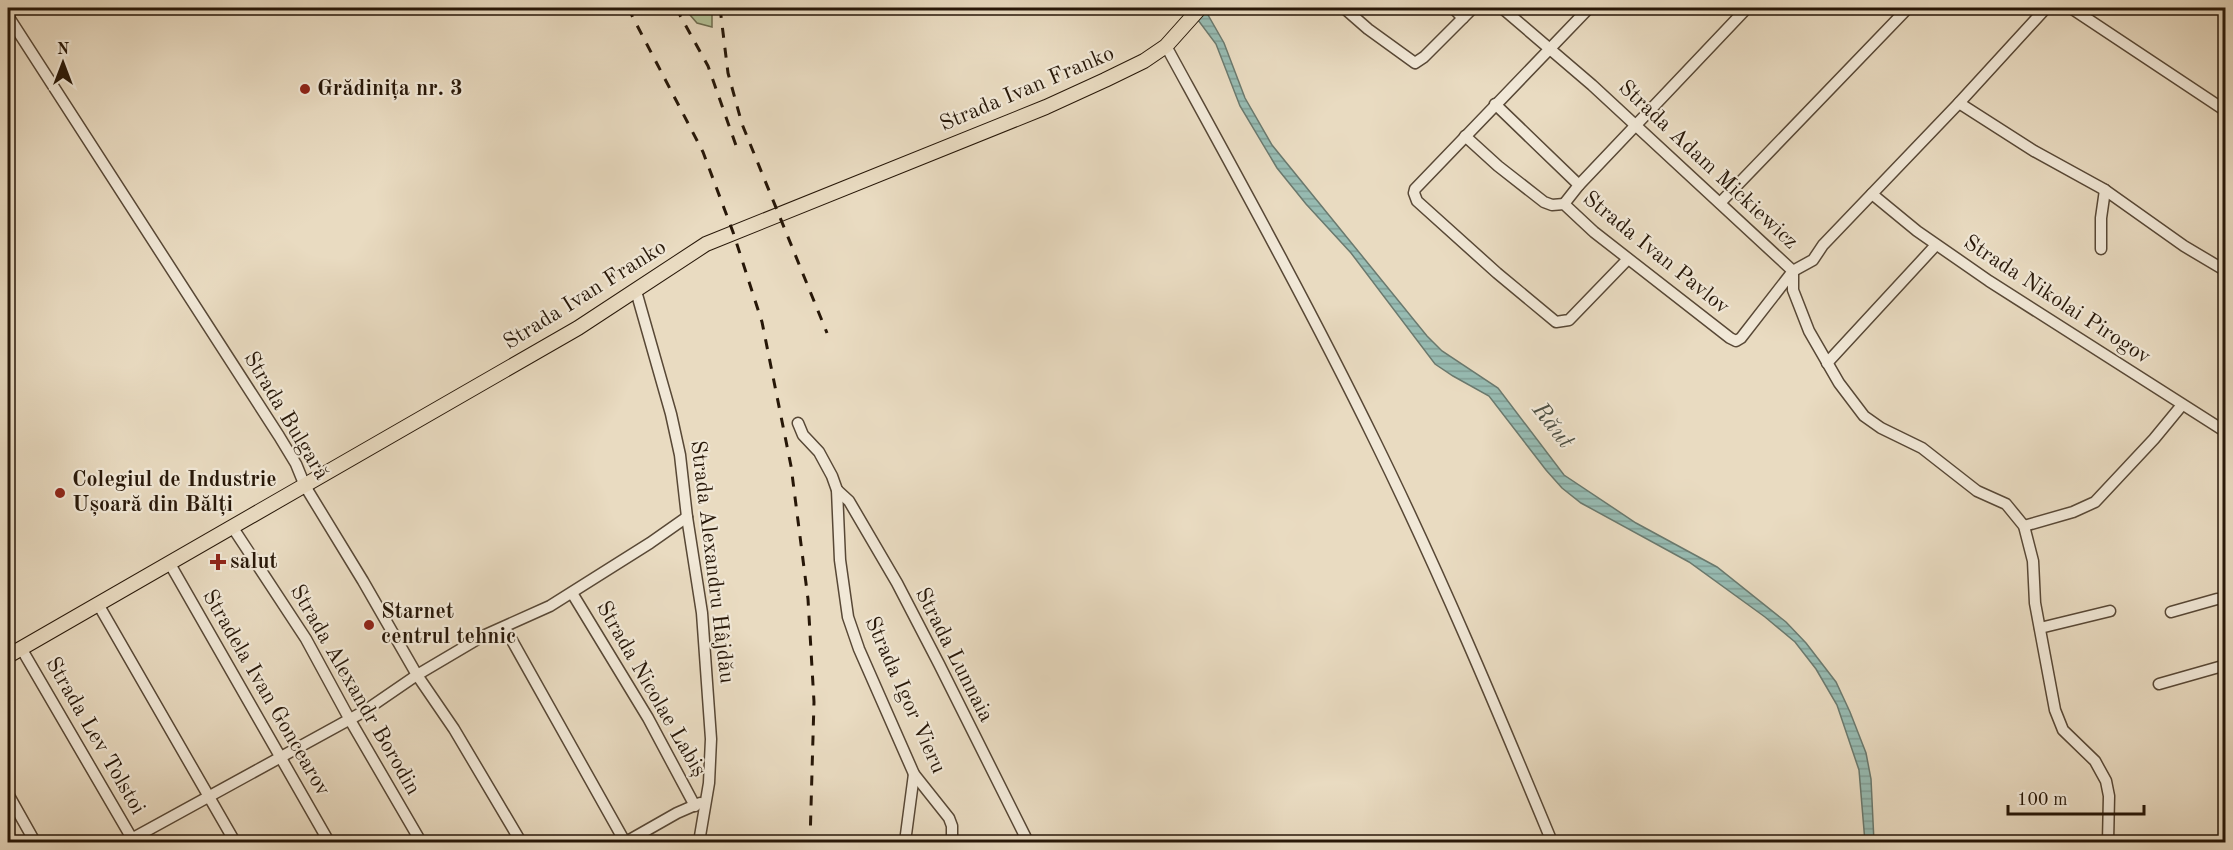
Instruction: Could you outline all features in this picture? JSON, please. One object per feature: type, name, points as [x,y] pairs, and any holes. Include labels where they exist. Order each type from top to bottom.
[{"type":"main road","name":"Strada Ivan Franko","points":[[8,656],[578,328],[706,244],[1046,107],[1134,66],[1166,46],[1200,8]]},
{"type":"street","points":[[1344,8],[1397,51],[1417,63],[1473,8]]},
{"type":"street","points":[[1454,8],[1463,18]]},
{"type":"street","name":"Strada Adam Mickiewicz","points":[[1502,8],[1550,48],[1793,271],[1792,282],[1809,331],[1827,363],[1864,416],[1881,428],[1922,448],[1977,491],[2006,504],[2024,526],[2033,561],[2035,603],[2051,692],[2063,730],[2095,761],[2106,781],[2109,796],[2108,843]]},
{"type":"street","points":[[1589,8],[1464,136],[1415,189],[1414,193],[1417,201],[1556,322],[1569,320],[1628,259]]},
{"type":"street","points":[[1564,204],[1579,185],[1747,8]]},
{"type":"street","points":[[1720,203],[1908,8]]},
{"type":"street","points":[[1793,271],[1813,260],[1823,245],[2046,8]]},
{"type":"street","points":[[2071,8],[2226,111]]},
{"type":"street","name":"Strada Bulgară","points":[[8,16],[296,464],[305,486],[417,675],[454,729],[521,843]]},
{"type":"street","points":[[1166,46],[1283,262],[1375,441],[1482,673],[1552,843]]},
{"type":"street","points":[[1959,103],[2034,151],[2105,190],[2184,246],[2226,271]]},
{"type":"street","name":"Strada Ivan Pavlov","points":[[1495,104],[1579,185]]},
{"type":"street","name":"Strada Ivan Pavlov","points":[[1464,136],[1544,202],[1552,205],[1564,204],[1628,259],[1718,330],[1736,341],[1741,338],[1793,271]]},
{"type":"street","points":[[2101,249],[2101,218],[2105,190]]},
{"type":"street","name":"Strada Nikolai Pirogov","points":[[1872,194],[1936,244],[1989,281],[2226,432]]},
{"type":"street","points":[[1827,363],[1936,244]]},
{"type":"street","name":"Strada Alexandru Hâjdău","points":[[636,291],[671,414],[680,455],[687,517],[698,578],[709,702],[711,763],[700,803],[699,843]]},
{"type":"street","points":[[2024,526],[2073,512],[2095,502],[2154,439],[2182,405]]},
{"type":"street","name":"Strada Igor Vieru","points":[[798,423],[803,435],[819,452],[837,490],[840,560],[848,617],[862,658],[914,774],[950,818],[952,843]]},
{"type":"street","name":"Strada Lunnaia","points":[[837,490],[849,501],[897,584],[1028,843]]},
{"type":"street","points":[[131,841],[350,720],[417,675],[483,636],[540,612],[687,517]]},
{"type":"street","name":"Strada Alexandr Borodin","points":[[233,528],[295,620],[421,843]]},
{"type":"street","name":"Stradela Ivan Goncearov","points":[[170,564],[329,843]]},
{"type":"street","name":"Strada Nicolae Labiș","points":[[572,593],[700,803]]},
{"type":"street","points":[[2171,612],[2217,599],[2226,599]]},
{"type":"street","points":[[98,604],[235,843]]},
{"type":"street","points":[[2040,628],[2110,611]]},
{"type":"street","points":[[505,628],[626,843],[677,813],[700,803]]},
{"type":"street","name":"Strada Lev Tolstoi","points":[[21,648],[131,841]]},
{"type":"street","points":[[2159,684],[2226,665]]},
{"type":"street","points":[[905,843],[914,774]]},
{"type":"street","points":[[8,794],[35,843]]},
{"type":"green space","points":[[684,8],[712,8],[712,27],[697,23]]},
{"type":"water","points":[[1189,8],[1204,8],[1224,43],[1245,98],[1272,145],[1427,336],[1442,351],[1498,388],[1564,475],[1636,523],[1717,567],[1786,622],[1806,643],[1836,682],[1866,753],[1871,779],[1874,842],[1865,842],[1859,770],[1837,705],[1816,669],[1795,642],[1765,617],[1689,562],[1581,503],[1562,488],[1546,470],[1489,396],[1435,364],[1351,253],[1277,168],[1240,106],[1216,44]]},
{"type":"railway","points":[[628,8],[703,152],[733,232],[762,322],[791,466],[808,599],[814,702],[810,842]]},
{"type":"railway","points":[[676,8],[708,66],[739,154]]},
{"type":"railway","points":[[720,8],[728,73],[742,124],[827,333]]},
{"type":"place","name":"Grădinița nr. 3","points":[[305,89]]},
{"type":"place","name":"Colegiul de Industrie Ușoară din Bălți","points":[[60,493]]},
{"type":"place","name":"salut","points":[[218,562]]},
{"type":"place","name":"Starnet centrul tehnic","points":[[369,625]]},
{"type":"water label","name":"Răut","points":[[1552,426]]}]
